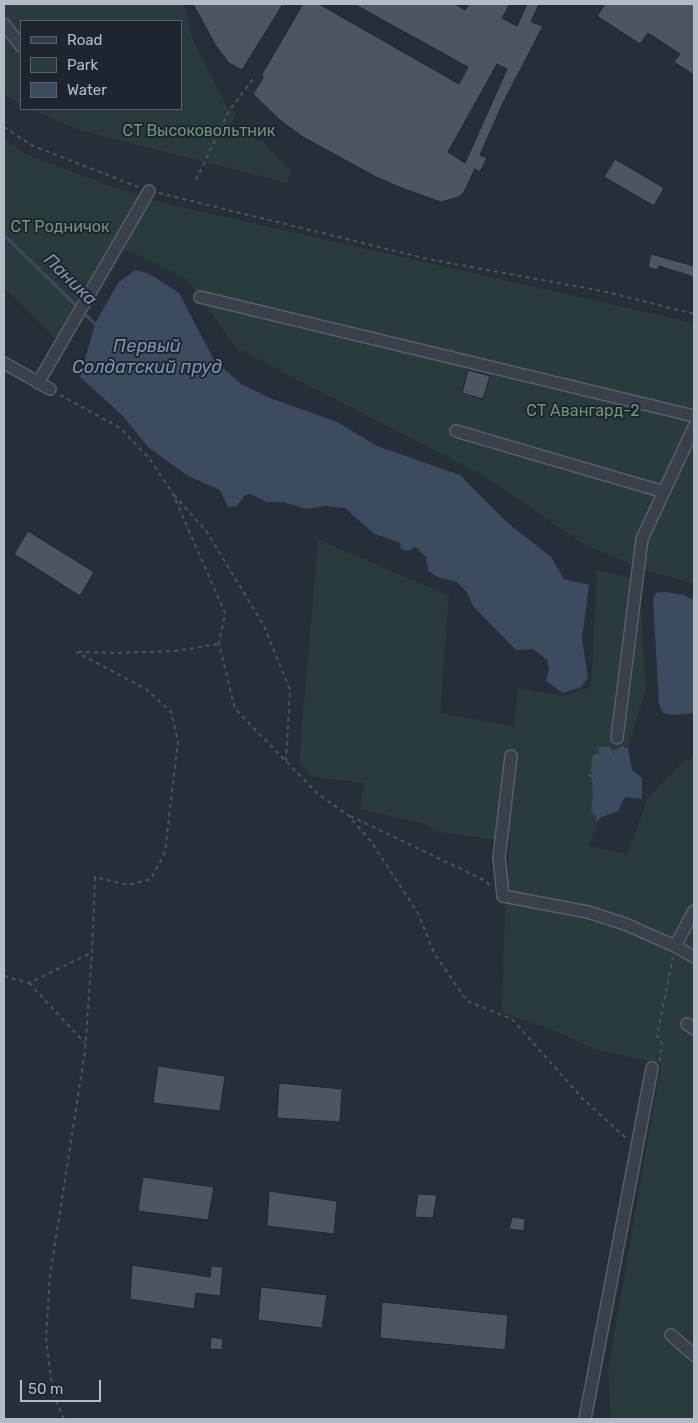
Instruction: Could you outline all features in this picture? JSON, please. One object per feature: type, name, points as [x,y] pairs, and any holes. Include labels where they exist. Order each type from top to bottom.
[{"type":"lane","points":[[4,24],[20,45]]},
{"type":"lane","points":[[38,383],[149,191]]},
{"type":"lane","points":[[200,297],[694,416]]},
{"type":"lane","points":[[4,363],[50,389]]},
{"type":"lane","points":[[614,742],[642,539],[694,429]]},
{"type":"lane","points":[[456,431],[664,492]]},
{"type":"lane","points":[[511,756],[499,857],[504,896],[588,912],[625,924],[675,946],[694,958]]},
{"type":"lane","points":[[675,946],[694,911]]},
{"type":"lane","points":[[585,1419],[652,1068]]},
{"type":"lane","points":[[671,1335],[694,1355]]},
{"type":"path","points":[[196,180],[229,111],[255,76]]},
{"type":"path","points":[[4,127],[31,146],[149,191],[428,258],[607,292],[694,314]]},
{"type":"path","points":[[50,389],[120,428],[149,458],[172,492],[207,532],[264,626],[290,690],[286,761]]},
{"type":"path","points":[[172,492],[225,613],[219,644],[235,709],[318,794],[348,815],[484,880],[504,896]]},
{"type":"path","points":[[64,1419],[53,1394],[46,1338],[50,1276],[85,1042],[92,953],[95,877],[128,885],[151,879],[164,852],[178,741],[171,712],[146,689],[76,652],[175,651],[219,644]]},
{"type":"path","points":[[610,755],[614,742]]},
{"type":"path","points":[[596,754],[597,763]]},
{"type":"path","points":[[588,775],[599,778]]},
{"type":"path","points":[[597,821],[600,811]]},
{"type":"path","points":[[348,815],[370,840],[418,913],[434,954],[467,1001],[512,1019],[582,1098],[636,1148]]},
{"type":"path","points":[[652,1068],[659,1066],[662,1044],[657,1036],[675,946]]},
{"type":"path","points":[[29,983],[92,953]]},
{"type":"path","points":[[4,976],[29,983],[85,1042]]},
{"type":"green space","name":"СТ Высоковольтник","points":[[4,4],[184,4],[193,41],[229,111],[237,112],[228,130],[263,141],[291,171],[288,183],[82,131],[32,110],[182,110],[182,20],[20,20],[20,104],[4,94]]},
{"type":"green space","name":"СТ Родничок","points":[[4,138],[27,155],[141,197],[58,341],[4,288]]},
{"type":"green space","name":"СТ Авангард-2","points":[[150,200],[694,323],[694,584],[639,568],[582,543],[484,476],[236,348],[188,280],[119,246]]},
{"type":"green space","points":[[318,539],[449,596],[440,713],[514,726],[518,688],[563,696],[591,687],[597,570],[639,580],[646,688],[631,739],[589,846],[627,854],[648,798],[684,761],[694,758],[694,1419],[611,1419],[608,1370],[661,1064],[597,1050],[543,1026],[502,1013],[505,901],[510,842],[435,831],[428,825],[360,809],[364,783],[311,776],[299,762]]},
{"type":"water","name":"Первый Солдатский пруд","points":[[135,270],[148,273],[179,293],[214,360],[241,384],[270,398],[337,422],[377,446],[460,475],[509,524],[551,557],[564,579],[589,585],[582,639],[588,678],[581,687],[563,693],[546,681],[549,669],[547,660],[533,649],[516,650],[473,606],[467,592],[457,582],[437,577],[428,570],[426,557],[416,547],[408,551],[401,549],[400,543],[373,533],[345,508],[326,506],[306,509],[283,502],[267,502],[250,494],[245,495],[237,506],[228,507],[220,490],[188,476],[148,447],[123,416],[80,377],[95,324],[118,283]]},
{"type":"water","points":[[665,592],[683,595],[694,600],[694,713],[674,715],[663,713],[659,704],[653,599],[656,593]]},
{"type":"water","points":[[622,746],[628,748],[632,770],[642,778],[641,799],[625,797],[618,811],[599,818],[591,812],[593,795],[592,755],[599,755],[598,747],[610,747],[613,751]]},
{"type":"building","points":[[193,4],[283,4],[242,70],[229,63],[216,46]]},
{"type":"building","points":[[303,4],[319,4],[459,84],[468,67],[354,4],[455,4],[465,10],[469,4],[510,4],[502,18],[517,26],[527,4],[539,4],[531,22],[543,26],[502,105],[480,155],[487,158],[480,172],[475,169],[464,192],[459,197],[441,202],[376,177],[303,137],[281,121],[253,94],[263,78],[262,74]],"holes":[[[497,64],[507,69],[465,163],[448,152]]]},
{"type":"building","points":[[605,4],[694,4],[694,75],[674,62],[680,54],[648,33],[640,44],[597,16]]},
{"type":"building","points":[[615,159],[664,188],[654,206],[604,177]]},
{"type":"building","points":[[651,254],[694,266],[694,277],[659,266],[658,270],[648,267]]},
{"type":"building","points":[[468,370],[490,376],[483,399],[462,393]]},
{"type":"building","points":[[28,531],[94,572],[80,596],[14,554]]},
{"type":"building","points":[[158,1066],[225,1076],[220,1111],[153,1103]]},
{"type":"building","points":[[279,1083],[342,1089],[340,1122],[277,1118]]},
{"type":"building","points":[[143,1177],[214,1187],[208,1220],[138,1211]]},
{"type":"building","points":[[269,1191],[337,1201],[334,1234],[267,1226]]},
{"type":"building","points":[[418,1194],[437,1195],[433,1218],[415,1217]]},
{"type":"building","points":[[512,1217],[525,1219],[524,1231],[509,1229]]},
{"type":"building","points":[[132,1265],[210,1277],[211,1266],[223,1267],[220,1296],[196,1293],[194,1309],[130,1299]]},
{"type":"building","points":[[261,1287],[327,1295],[322,1328],[258,1320]]},
{"type":"building","points":[[382,1302],[508,1315],[505,1350],[380,1338]]},
{"type":"building","points":[[211,1337],[223,1339],[222,1350],[210,1349]]},
{"type":"waterway","name":"Паника","points":[[4,235],[95,324]]}]
